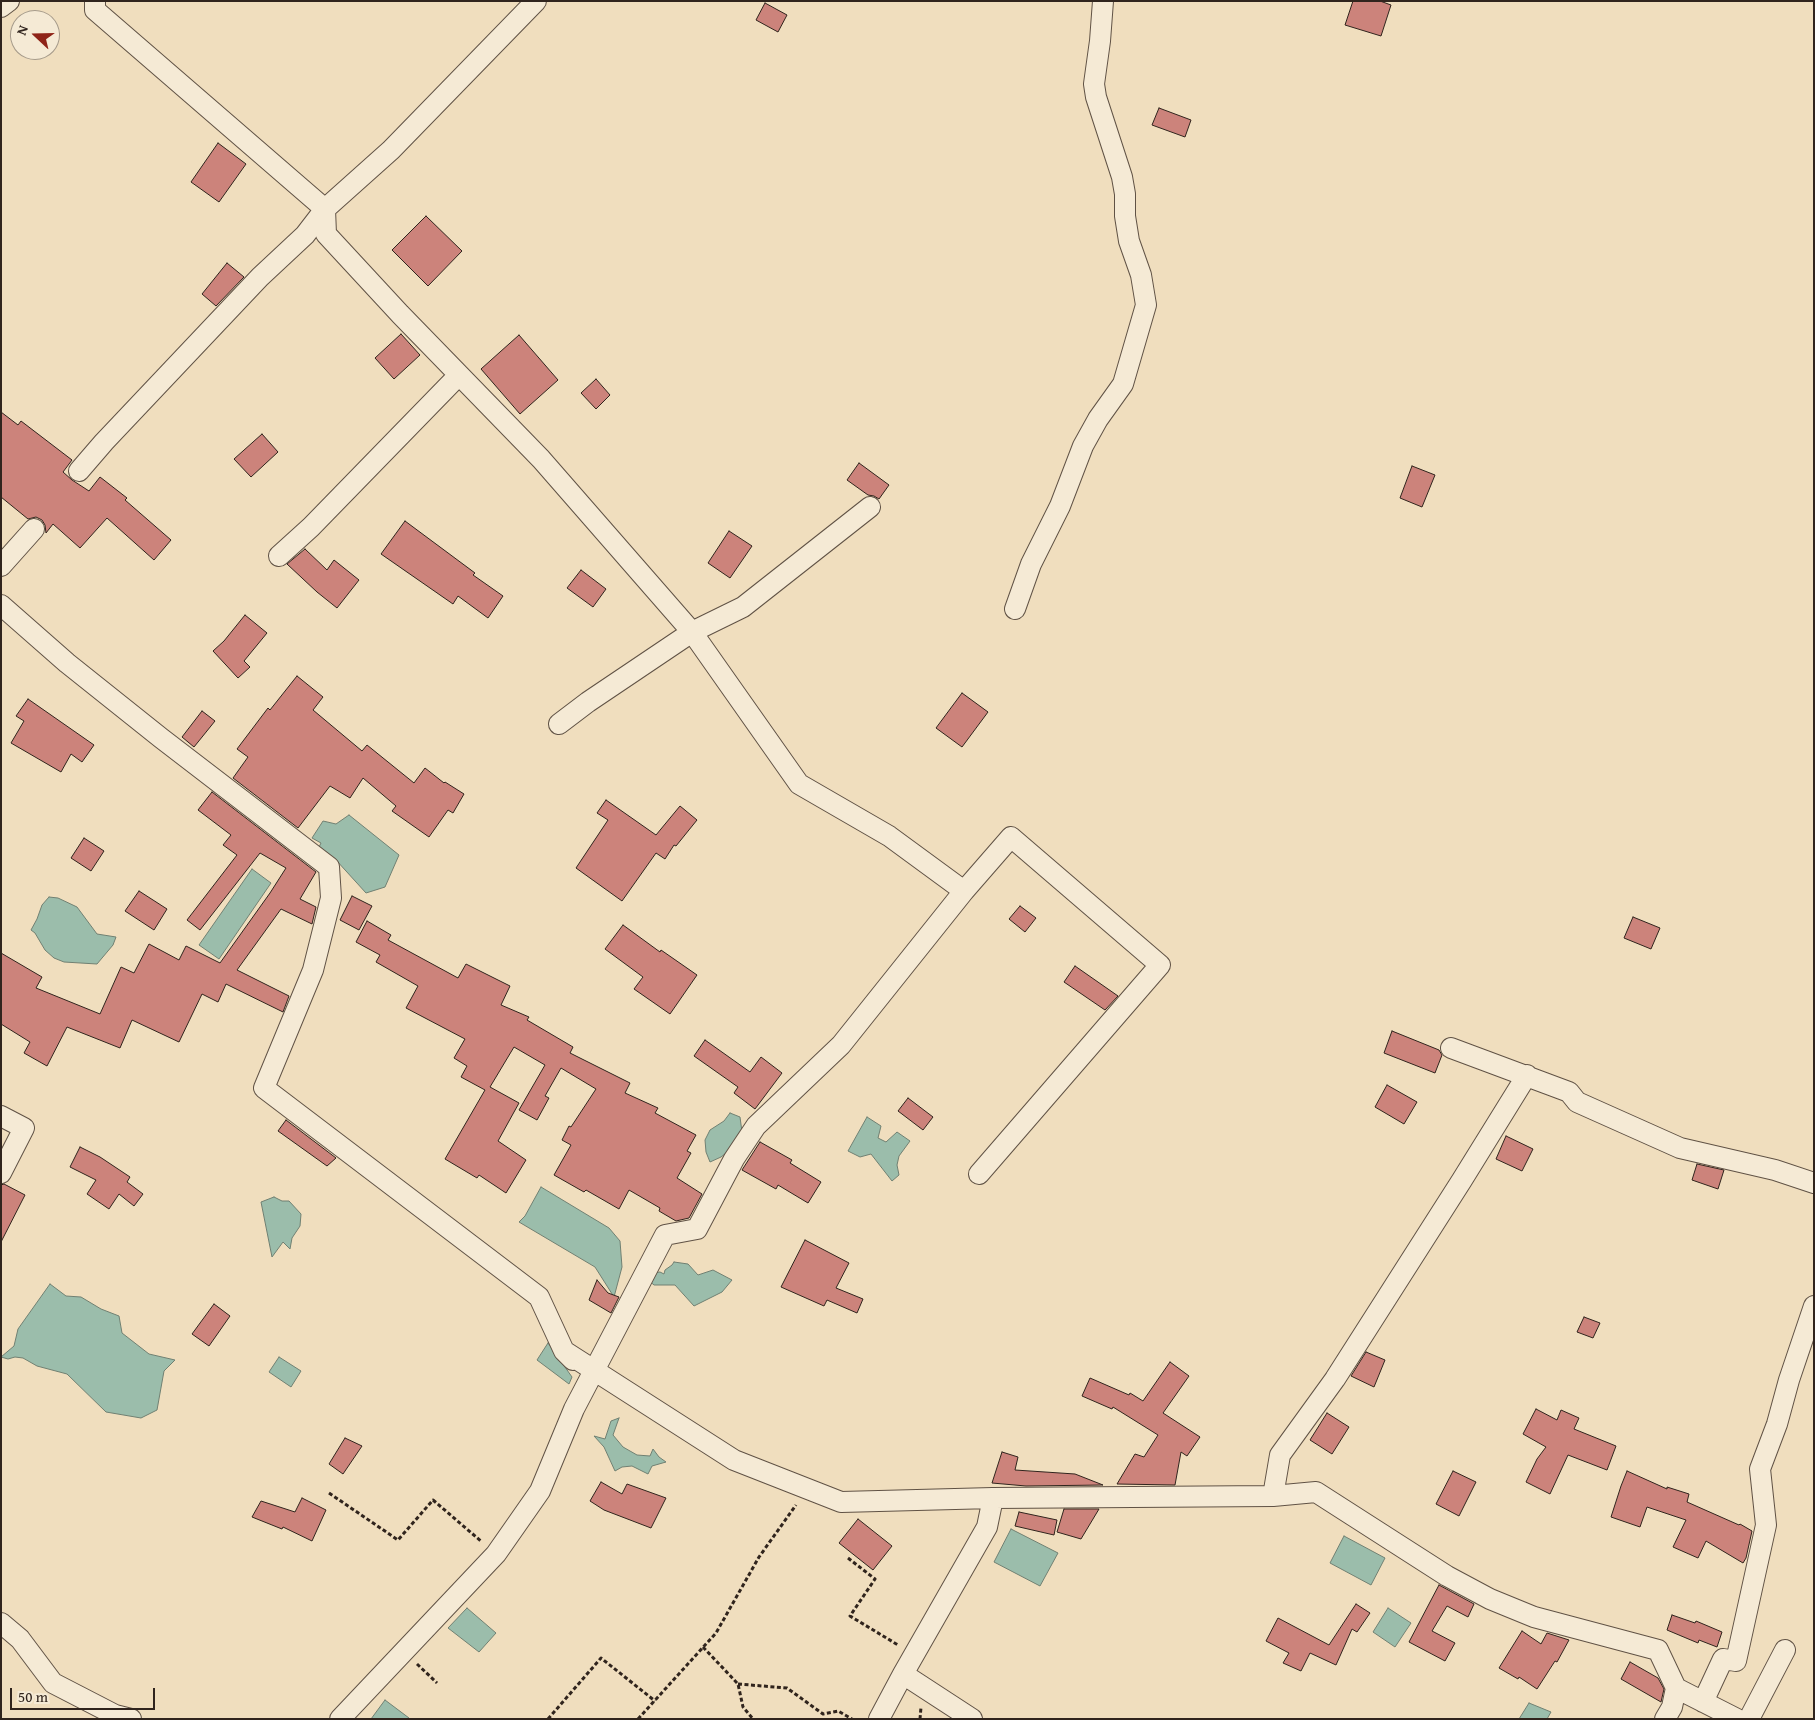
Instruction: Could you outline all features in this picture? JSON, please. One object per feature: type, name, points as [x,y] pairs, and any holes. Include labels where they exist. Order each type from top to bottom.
[{"type":"street","points":[[1,7],[9,1]]},
{"type":"street","points":[[95,1],[95,10],[325,209],[326,234],[541,459],[692,632],[799,784],[889,836],[964,891]]},
{"type":"street","points":[[79,471],[260,276],[305,235],[325,209],[390,150],[536,1]]},
{"type":"street","points":[[1015,609],[1031,564],[1060,506],[1083,446],[1098,419],[1123,384],[1146,305],[1142,275],[1129,241],[1122,177],[1094,84],[1103,1]]},
{"type":"street","points":[[279,556],[317,521],[459,375]]},
{"type":"street","points":[[559,724],[588,702],[692,632],[743,607],[870,507]]},
{"type":"street","points":[[1,566],[34,529]]},
{"type":"street","points":[[1,605],[67,663],[329,867],[331,898],[313,970],[264,1088],[539,1297],[564,1351],[593,1374],[734,1460],[841,1502],[993,1498],[1273,1496],[1316,1492],[1447,1576],[1490,1599],[1534,1617],[1658,1650],[1676,1688],[1672,1707],[1665,1719]]},
{"type":"street","points":[[340,1719],[496,1554],[540,1491],[574,1409],[665,1235],[698,1229],[734,1160],[756,1126],[841,1045],[964,891],[1011,837],[1160,964],[979,1174]]},
{"type":"street","points":[[1451,1048],[1569,1092],[1577,1102],[1680,1148],[1775,1170],[1814,1183]]},
{"type":"street","points":[[1273,1496],[1280,1455],[1335,1379],[1527,1075]]},
{"type":"street","points":[[1,1116],[24,1128],[1,1173]]},
{"type":"street","points":[[1703,1702],[1723,1659],[1736,1661],[1766,1526],[1760,1469],[1777,1424],[1788,1380],[1814,1306]]},
{"type":"street","points":[[879,1719],[987,1527],[993,1498]]},
{"type":"street","points":[[1,1623],[20,1639],[53,1683],[115,1715],[131,1719]]},
{"type":"street","points":[[1750,1719],[1785,1650]]},
{"type":"street","points":[[903,1674],[972,1719]]},
{"type":"street","points":[[1676,1688],[1737,1719]]},
{"type":"path","points":[[638,1719],[716,1633],[759,1557],[797,1503],[805,1488]]},
{"type":"path","points":[[329,1493],[398,1540],[433,1500],[496,1554]]},
{"type":"path","points":[[848,1558],[875,1579],[850,1616],[914,1654]]},
{"type":"path","points":[[704,1647],[738,1684],[743,1708],[753,1719]]},
{"type":"path","points":[[403,1652],[437,1683]]},
{"type":"path","points":[[548,1719],[601,1658],[655,1701]]},
{"type":"path","points":[[738,1684],[787,1688],[823,1714],[838,1711],[852,1719]]},
{"type":"shaded area","points":[[349,815],[399,855],[385,887],[366,893],[336,860],[331,861],[317,851],[321,843],[312,838],[323,821],[336,824]]},
{"type":"shaded area","points":[[252,869],[271,883],[219,959],[199,945]]},
{"type":"shaded area","points":[[49,897],[58,898],[77,907],[97,934],[116,937],[113,945],[97,964],[64,962],[54,958],[45,950],[35,933],[31,930],[42,905]]},
{"type":"shaded area","points":[[730,1113],[740,1117],[742,1132],[734,1147],[721,1157],[710,1162],[706,1152],[705,1140],[710,1130],[724,1121]]},
{"type":"shaded area","points":[[867,1117],[881,1126],[878,1138],[886,1142],[897,1132],[910,1141],[899,1156],[897,1165],[899,1175],[892,1181],[871,1154],[860,1157],[848,1151]]},
{"type":"shaded area","points":[[541,1187],[609,1228],[620,1241],[622,1267],[614,1297],[595,1267],[519,1222],[525,1216]]},
{"type":"shaded area","points":[[274,1197],[282,1201],[289,1201],[301,1214],[300,1226],[292,1238],[290,1249],[283,1242],[272,1257],[261,1202]]},
{"type":"shaded area","points":[[674,1262],[688,1264],[698,1275],[713,1270],[732,1280],[722,1292],[694,1306],[675,1285],[654,1285],[647,1279],[651,1273],[660,1272],[664,1274],[665,1270]]},
{"type":"shaded area","points":[[50,1284],[66,1296],[81,1297],[101,1309],[119,1316],[122,1333],[149,1354],[175,1360],[164,1371],[157,1410],[141,1418],[106,1412],[67,1374],[37,1366],[23,1358],[15,1357],[8,1359],[1,1357],[14,1346],[18,1329]]},
{"type":"shaded area","points":[[548,1343],[572,1377],[569,1384],[537,1360]]},
{"type":"shaded area","points":[[279,1357],[301,1371],[291,1387],[269,1372]]},
{"type":"shaded area","points":[[619,1418],[613,1435],[623,1447],[637,1455],[650,1456],[653,1449],[666,1462],[652,1466],[648,1474],[632,1466],[622,1467],[615,1471],[604,1447],[594,1436],[605,1439],[611,1421]]},
{"type":"shaded area","points":[[1011,1529],[1058,1553],[1040,1586],[994,1562]]},
{"type":"shaded area","points":[[1344,1536],[1385,1558],[1371,1585],[1330,1563]]},
{"type":"shaded area","points":[[467,1608],[496,1633],[479,1652],[448,1628]]},
{"type":"shaded area","points":[[1388,1608],[1411,1623],[1395,1647],[1373,1632]]},
{"type":"shaded area","points":[[385,1700],[409,1718],[409,1719],[371,1719]]},
{"type":"shaded area","points":[[1529,1703],[1551,1712],[1547,1719],[1519,1719]]},
{"type":"building","points":[[1353,1],[1380,1],[1391,5],[1381,36],[1345,25]]},
{"type":"building","points":[[765,3],[787,15],[778,32],[756,20]]},
{"type":"building","points":[[1159,108],[1191,120],[1185,137],[1152,125]]},
{"type":"building","points":[[218,143],[246,164],[219,202],[191,182]]},
{"type":"building","points":[[426,216],[462,251],[428,286],[392,250]]},
{"type":"building","points":[[227,263],[244,277],[216,306],[202,294]]},
{"type":"building","points":[[401,334],[420,355],[394,379],[375,358]]},
{"type":"building","points":[[519,335],[558,380],[520,414],[481,369]]},
{"type":"building","points":[[596,379],[610,395],[596,409],[581,393]]},
{"type":"building","points":[[1,412],[18,425],[21,421],[72,460],[63,472],[72,480],[89,491],[100,477],[127,498],[125,500],[171,540],[154,560],[107,518],[80,548],[53,524],[46,533],[42,520],[36,517],[28,519],[1,497]]},
{"type":"building","points":[[262,434],[278,452],[251,477],[234,459]]},
{"type":"building","points":[[859,463],[889,485],[879,499],[868,495],[847,480]]},
{"type":"building","points":[[1412,466],[1435,475],[1422,507],[1400,498]]},
{"type":"building","points":[[405,521],[475,573],[473,575],[503,596],[488,618],[458,596],[453,604],[381,554]]},
{"type":"building","points":[[729,531],[752,546],[730,578],[708,563]]},
{"type":"building","points":[[305,549],[327,570],[334,560],[359,580],[337,608],[287,564]]},
{"type":"building","points":[[581,570],[606,589],[593,607],[567,588]]},
{"type":"building","points":[[245,615],[267,633],[244,661],[250,667],[238,678],[213,651],[224,641]]},
{"type":"building","points":[[297,676],[323,697],[313,710],[362,751],[367,745],[414,783],[425,768],[444,783],[464,794],[453,813],[448,810],[429,837],[392,811],[396,806],[363,778],[350,798],[330,786],[298,828],[233,778],[248,757],[237,749],[268,708],[270,710]]},
{"type":"building","points":[[962,693],[988,712],[962,747],[936,728]]},
{"type":"building","points":[[28,699],[94,745],[82,762],[71,754],[61,772],[11,743],[24,721],[16,716]]},
{"type":"building","points":[[202,711],[215,721],[194,747],[182,737]]},
{"type":"building","points":[[212,792],[316,872],[300,899],[316,907],[312,924],[281,909],[237,970],[289,996],[283,1012],[226,984],[218,1002],[202,994],[179,1042],[132,1020],[120,1048],[67,1027],[47,1066],[24,1053],[30,1042],[1,1024],[1,953],[42,977],[36,988],[100,1014],[121,967],[134,973],[149,944],[179,960],[186,946],[220,963],[286,868],[260,853],[200,930],[187,920],[237,855],[223,845],[231,835],[198,810]]},
{"type":"building","points":[[606,800],[656,835],[680,806],[697,820],[676,846],[674,845],[665,859],[656,853],[622,901],[576,868],[608,820],[597,813]]},
{"type":"building","points":[[84,838],[104,851],[91,871],[71,858]]},
{"type":"building","points":[[139,891],[167,909],[154,930],[125,911]]},
{"type":"building","points":[[352,896],[372,906],[359,930],[340,920]]},
{"type":"building","points":[[1020,906],[1036,918],[1025,932],[1009,919]]},
{"type":"building","points":[[1633,917],[1660,928],[1651,949],[1624,938]]},
{"type":"building","points":[[367,921],[391,935],[388,940],[458,978],[466,964],[510,986],[501,1005],[529,1017],[527,1020],[573,1047],[570,1053],[630,1083],[625,1093],[658,1108],[655,1113],[696,1135],[687,1151],[691,1153],[677,1178],[702,1194],[689,1218],[676,1221],[659,1211],[660,1208],[629,1190],[619,1209],[586,1190],[584,1192],[554,1175],[571,1145],[562,1140],[569,1126],[571,1127],[596,1089],[561,1068],[545,1096],[549,1098],[537,1120],[519,1110],[545,1065],[514,1047],[490,1087],[519,1103],[498,1141],[526,1160],[506,1193],[479,1175],[477,1178],[445,1159],[485,1090],[461,1077],[467,1066],[454,1058],[465,1039],[406,1008],[418,986],[376,962],[380,955],[356,942]]},
{"type":"building","points":[[623,925],[660,952],[661,950],[697,975],[670,1014],[634,989],[643,977],[605,949]]},
{"type":"building","points":[[1075,966],[1118,996],[1105,1010],[1064,982]]},
{"type":"building","points":[[1392,1031],[1439,1050],[1442,1055],[1435,1073],[1384,1053]]},
{"type":"building","points":[[705,1040],[750,1072],[761,1057],[782,1073],[755,1109],[734,1093],[738,1087],[694,1056]]},
{"type":"building","points":[[1387,1085],[1417,1102],[1404,1124],[1375,1107]]},
{"type":"building","points":[[908,1098],[933,1117],[923,1130],[898,1111]]},
{"type":"building","points":[[286,1120],[336,1158],[327,1166],[278,1131]]},
{"type":"building","points":[[1506,1136],[1533,1149],[1522,1171],[1496,1159]]},
{"type":"building","points":[[760,1142],[792,1160],[790,1163],[821,1182],[808,1203],[778,1185],[776,1189],[742,1170]]},
{"type":"building","points":[[80,1147],[100,1157],[130,1177],[127,1182],[143,1194],[134,1206],[119,1194],[109,1209],[87,1194],[96,1180],[70,1167]]},
{"type":"building","points":[[1697,1164],[1724,1170],[1718,1189],[1692,1180]]},
{"type":"building","points":[[4,1184],[25,1195],[1,1242],[1,1185]]},
{"type":"building","points":[[805,1240],[849,1263],[836,1288],[863,1299],[857,1313],[827,1300],[824,1306],[781,1287]]},
{"type":"building","points":[[597,1280],[608,1293],[619,1297],[611,1313],[589,1300]]},
{"type":"building","points":[[214,1304],[230,1316],[209,1346],[192,1334]]},
{"type":"building","points":[[1584,1317],[1600,1323],[1593,1338],[1577,1332]]},
{"type":"building","points":[[1366,1352],[1385,1360],[1374,1387],[1351,1376]]},
{"type":"building","points":[[1170,1362],[1189,1376],[1163,1413],[1200,1437],[1187,1456],[1181,1452],[1175,1485],[1117,1484],[1135,1454],[1144,1457],[1158,1435],[1113,1407],[1112,1409],[1082,1396],[1090,1378],[1129,1395],[1130,1393],[1143,1401]]},
{"type":"building","points":[[1536,1409],[1557,1420],[1561,1410],[1579,1418],[1574,1429],[1616,1446],[1607,1470],[1568,1455],[1550,1494],[1526,1482],[1537,1459],[1546,1447],[1523,1434]]},
{"type":"building","points":[[1327,1413],[1349,1427],[1332,1454],[1310,1440]]},
{"type":"building","points":[[345,1438],[362,1446],[343,1474],[329,1464]]},
{"type":"building","points":[[1002,1452],[1018,1457],[1015,1470],[1075,1474],[1103,1485],[1026,1486],[992,1483]]},
{"type":"building","points":[[1453,1471],[1476,1482],[1459,1516],[1436,1504]]},
{"type":"building","points":[[1627,1471],[1667,1489],[1667,1487],[1689,1494],[1687,1502],[1740,1524],[1752,1531],[1746,1558],[1743,1563],[1706,1541],[1698,1558],[1673,1547],[1686,1520],[1647,1507],[1640,1527],[1611,1517]]},
{"type":"building","points":[[601,1482],[622,1494],[627,1484],[666,1498],[651,1528],[604,1510],[590,1501]]},
{"type":"building","points":[[302,1498],[326,1510],[312,1541],[283,1527],[282,1529],[252,1517],[261,1501],[295,1512]]},
{"type":"building","points":[[1064,1509],[1099,1509],[1081,1539],[1057,1532]]},
{"type":"building","points":[[1019,1512],[1057,1520],[1054,1535],[1015,1526]]},
{"type":"building","points":[[858,1519],[892,1546],[873,1570],[839,1543]]},
{"type":"building","points":[[1439,1585],[1474,1604],[1468,1617],[1447,1606],[1432,1631],[1455,1643],[1445,1661],[1409,1642]]},
{"type":"building","points":[[1356,1604],[1370,1613],[1357,1632],[1352,1629],[1336,1665],[1310,1653],[1301,1671],[1283,1663],[1289,1653],[1266,1641],[1278,1618],[1329,1645]]},
{"type":"building","points":[[1672,1615],[1695,1623],[1696,1621],[1722,1632],[1717,1647],[1699,1640],[1698,1643],[1667,1630]]},
{"type":"building","points":[[1522,1631],[1541,1644],[1547,1633],[1569,1640],[1557,1662],[1555,1661],[1537,1689],[1519,1677],[1518,1679],[1499,1668]]},
{"type":"building","points":[[1630,1662],[1658,1678],[1664,1689],[1661,1702],[1621,1679]]}]
